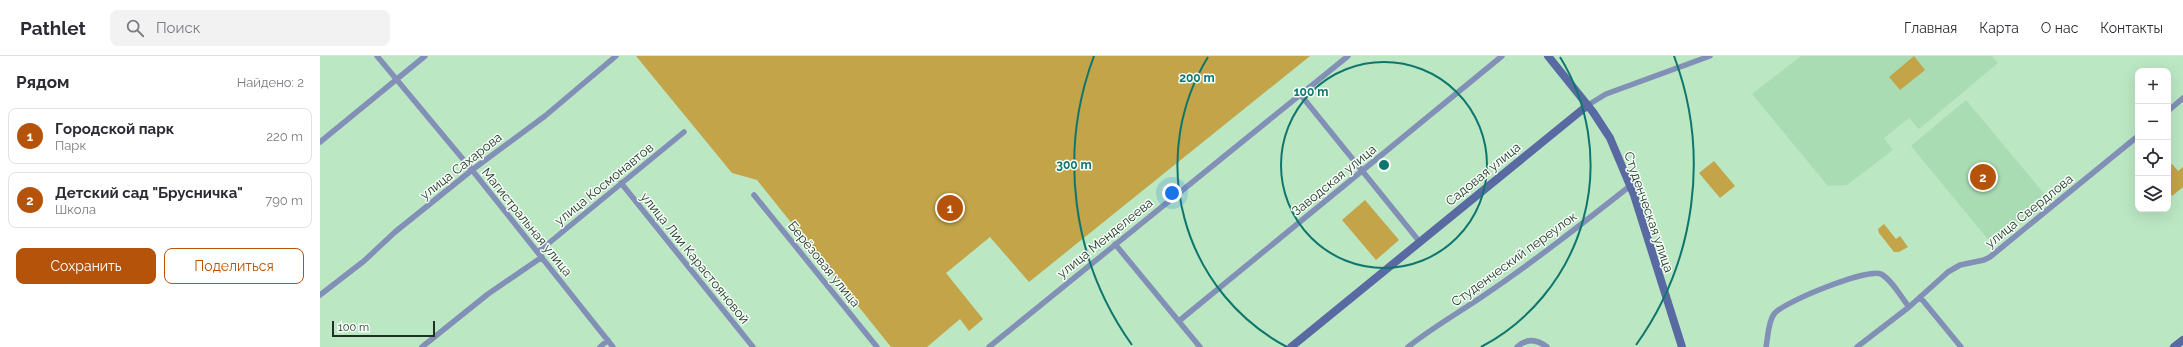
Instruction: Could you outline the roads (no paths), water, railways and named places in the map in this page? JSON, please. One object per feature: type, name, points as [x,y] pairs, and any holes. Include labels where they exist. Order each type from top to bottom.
[{"type":"street","name":"Магистральная улица","points":[[377,56],[472,170],[613,347]]},
{"type":"street","points":[[320,142],[425,56]]},
{"type":"street","name":"улица Сахарова","points":[[320,295],[364,261],[395,232],[472,170],[545,116],[616,56]]},
{"type":"street","name":"улица Менделеева","points":[[989,347],[1348,56]]},
{"type":"street","name":"Заводская улица","points":[[1179,321],[1502,56]]},
{"type":"street","name":"Студенческая улица","points":[[1548,56],[1588,105],[1607,132],[1630,186],[1682,347]]},
{"type":"street","name":"Садовая улица","points":[[1291,347],[1419,241],[1588,105],[1606,94],[1710,56]]},
{"type":"street","points":[[1300,94],[1419,241]]},
{"type":"street","points":[[2171,108],[2183,98]]},
{"type":"street","name":"улица Космонавтов","points":[[538,252],[684,132]]},
{"type":"street","name":"улица Свердлова","points":[[1857,347],[1954,268],[1990,257],[2135,138]]},
{"type":"street","name":"улица Лии Карастояновой","points":[[621,183],[753,347]]},
{"type":"street","name":"Студенческий переулок","points":[[1408,347],[1427,332],[1465,308],[1541,255],[1630,186]]},
{"type":"street","name":"Берёзовая улица","points":[[754,195],[878,347]]},
{"type":"street","points":[[1115,244],[1200,347]]},
{"type":"street","points":[[422,347],[488,294],[542,257]]},
{"type":"street","points":[[1766,347],[1771,321],[1775,313],[1811,293],[1865,274],[1879,274],[1886,278],[1909,306]]},
{"type":"street","points":[[1920,297],[1961,347]]},
{"type":"street","points":[[600,347],[608,340]]},
{"type":"street","points":[[1517,347],[1530,340],[1536,341],[1546,347]]},
{"type":"street","points":[[2174,347],[2183,340]]},
{"type":"place","name":"Детский сад \"Брусничка\"","points":[[1983,177]]},
{"type":"place","name":"Городской парк","points":[[950,208]]}]
